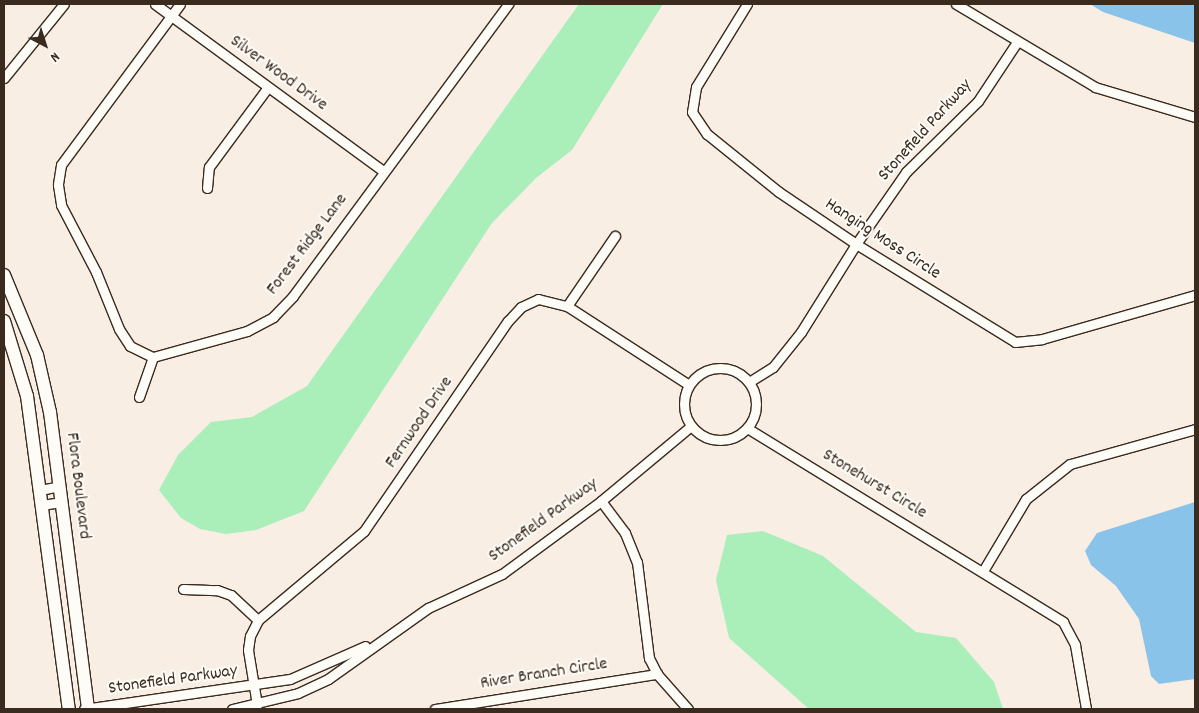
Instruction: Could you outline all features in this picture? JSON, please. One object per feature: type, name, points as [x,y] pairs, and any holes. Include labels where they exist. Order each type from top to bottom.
[{"type":"street","points":[[4,78],[64,4]]},
{"type":"street","name":"Silver Wood Drive","points":[[155,4],[383,171]]},
{"type":"street","points":[[139,397],[153,357],[130,346],[119,329],[96,272],[61,205],[58,185],[61,165],[180,4]]},
{"type":"street","name":"Forest Ridge Lane","points":[[153,357],[247,331],[273,317],[293,296],[383,171],[508,4]]},
{"type":"street","name":"Hanging Moss Circle","points":[[747,4],[696,86],[692,112],[707,134],[779,192],[856,244],[1015,342],[1042,339],[1195,295]]},
{"type":"street","points":[[956,4],[1095,87],[1195,117]]},
{"type":"street","name":"Stonefield Parkway","points":[[749,382],[773,366],[801,332],[856,244],[906,172],[978,101],[1017,42]]},
{"type":"street","points":[[207,188],[209,167],[268,87]]},
{"type":"street","points":[[567,306],[615,236]]},
{"type":"street","name":"Flora Boulevard","points":[[4,275],[37,355],[50,412],[88,709]]},
{"type":"street","name":"Fernwood Drive","points":[[257,705],[252,686],[248,650],[250,636],[258,620],[364,531],[508,321],[521,307],[538,299],[567,306],[689,385]]},
{"type":"street","name":"Flora Boulevard","points":[[4,321],[27,396],[68,709]]},
{"type":"street","points":[[722,368],[740,374],[749,382],[756,406],[747,428],[736,436],[715,440],[702,436],[691,426],[684,404],[689,385],[701,373],[722,368]]},
{"type":"street","name":"Stonefield Parkway","points":[[232,709],[257,705],[298,694],[328,679],[379,640],[428,608],[502,574],[601,501],[691,426]]},
{"type":"street","name":"Stonehurst Circle","points":[[747,428],[983,571],[1063,622],[1075,645],[1086,709]]},
{"type":"street","points":[[983,571],[1026,499],[1070,464],[1195,429]]},
{"type":"street","points":[[40,490],[60,486]]},
{"type":"street","points":[[601,501],[625,533],[637,562],[649,658],[657,674],[688,709]]},
{"type":"street","points":[[42,505],[62,502]]},
{"type":"street","points":[[183,589],[224,592],[258,620]]},
{"type":"street","name":"Stonefield Parkway","points":[[84,709],[252,686],[290,678],[379,640]]},
{"type":"street","name":"River Branch Circle","points":[[435,709],[657,674]]},
{"type":"green space","points":[[579,4],[663,4],[572,150],[536,178],[492,223],[304,511],[256,530],[226,534],[200,529],[181,518],[159,490],[178,455],[211,422],[252,417],[307,386]]},
{"type":"green space","points":[[763,531],[823,556],[916,632],[956,638],[994,682],[1003,709],[809,709],[729,638],[716,580],[727,535]]},
{"type":"water","points":[[1090,4],[1195,4],[1195,43],[1103,12]]},
{"type":"water","points":[[1195,502],[1195,679],[1159,684],[1151,676],[1139,619],[1116,586],[1091,565],[1085,551],[1097,533]]}]
